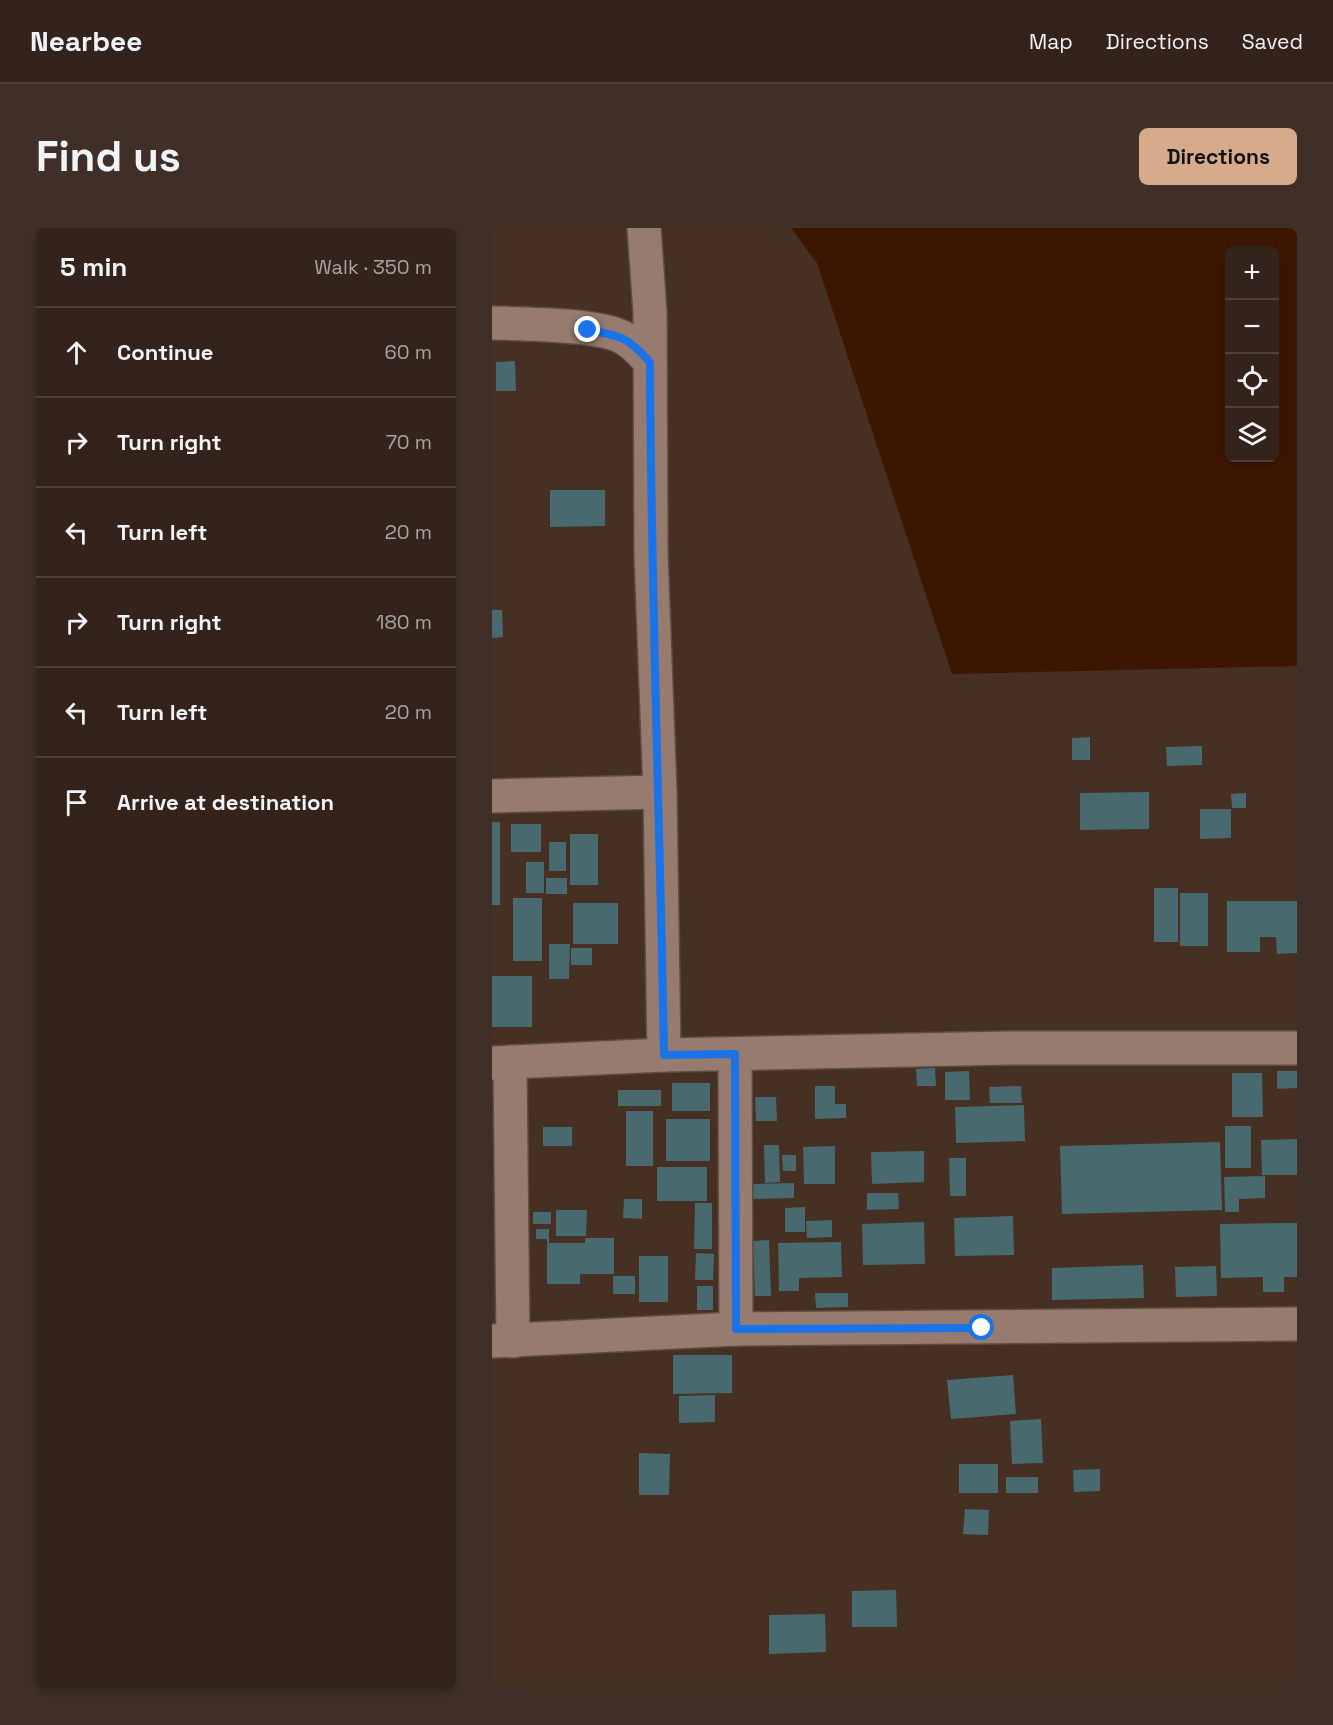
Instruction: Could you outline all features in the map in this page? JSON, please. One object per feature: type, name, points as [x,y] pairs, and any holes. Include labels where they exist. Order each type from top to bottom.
[{"type":"street","points":[[644,228],[650,312],[651,554],[660,792],[664,1055]]},
{"type":"street","points":[[492,323],[546,324],[621,336],[634,344],[650,362]]},
{"type":"street","points":[[492,796],[660,792]]},
{"type":"street","points":[[1297,1048],[1010,1048],[664,1055],[501,1062],[502,1341],[736,1329],[1297,1324]]},
{"type":"street","points":[[735,1054],[736,1329]]},
{"type":"shaded area","points":[[791,228],[1297,228],[1297,666],[952,674],[817,263]]},
{"type":"building","points":[[515,361],[516,391],[496,391],[496,362]]},
{"type":"building","points":[[550,490],[605,490],[605,526],[550,527]]},
{"type":"building","points":[[492,610],[502,610],[503,637],[492,638]]},
{"type":"building","points":[[1090,737],[1090,760],[1072,760],[1072,738]]},
{"type":"building","points":[[1202,746],[1202,765],[1167,766],[1166,747]]},
{"type":"building","points":[[1149,792],[1149,829],[1080,830],[1080,793]]},
{"type":"building","points":[[1246,793],[1246,808],[1232,808],[1231,794]]},
{"type":"building","points":[[1200,809],[1231,809],[1231,838],[1200,839]]},
{"type":"building","points":[[492,822],[500,822],[500,905],[492,905]]},
{"type":"building","points":[[511,824],[541,824],[541,852],[511,852]]},
{"type":"building","points":[[570,834],[598,834],[598,885],[570,885]]},
{"type":"building","points":[[549,842],[566,842],[566,871],[549,871]]},
{"type":"building","points":[[526,862],[544,862],[544,893],[526,893]]},
{"type":"building","points":[[546,878],[567,878],[567,894],[546,894]]},
{"type":"building","points":[[1154,888],[1178,888],[1178,942],[1154,942]]},
{"type":"building","points":[[1180,893],[1208,893],[1208,946],[1180,946]]},
{"type":"building","points":[[513,898],[542,898],[542,961],[513,961]]},
{"type":"building","points":[[1227,901],[1297,901],[1297,953],[1277,954],[1276,937],[1260,937],[1260,952],[1227,952]]},
{"type":"building","points":[[573,903],[618,903],[618,944],[573,944]]},
{"type":"building","points":[[549,944],[570,944],[569,979],[549,979]]},
{"type":"building","points":[[571,948],[592,948],[592,965],[571,965]]},
{"type":"building","points":[[492,976],[532,976],[532,1027],[492,1027]]},
{"type":"building","points":[[935,1068],[936,1086],[917,1086],[916,1069]]},
{"type":"building","points":[[969,1071],[970,1100],[945,1100],[945,1072]]},
{"type":"building","points":[[1277,1071],[1297,1071],[1297,1088],[1277,1089]]},
{"type":"building","points":[[1232,1073],[1262,1073],[1263,1117],[1232,1117]]},
{"type":"building","points":[[672,1083],[710,1083],[710,1111],[672,1111]]},
{"type":"building","points":[[815,1086],[835,1086],[835,1104],[846,1104],[846,1118],[815,1119]]},
{"type":"building","points":[[1021,1086],[1022,1103],[990,1103],[989,1087]]},
{"type":"building","points":[[618,1090],[661,1090],[661,1106],[618,1106]]},
{"type":"building","points":[[755,1097],[776,1097],[777,1121],[756,1121]]},
{"type":"building","points":[[1024,1105],[1025,1141],[956,1143],[955,1107]]},
{"type":"building","points":[[626,1111],[653,1111],[653,1166],[626,1166]]},
{"type":"building","points":[[666,1119],[710,1119],[710,1161],[666,1161]]},
{"type":"building","points":[[1225,1126],[1251,1126],[1251,1168],[1225,1168]]},
{"type":"building","points":[[543,1127],[572,1127],[572,1146],[543,1146]]},
{"type":"building","points":[[1297,1139],[1297,1175],[1262,1175],[1261,1140]]},
{"type":"building","points":[[1220,1142],[1222,1210],[1062,1214],[1060,1146]]},
{"type":"building","points":[[764,1145],[779,1145],[780,1182],[765,1183]]},
{"type":"building","points":[[835,1146],[835,1184],[804,1184],[803,1147]]},
{"type":"building","points":[[924,1151],[924,1182],[872,1184],[871,1152]]},
{"type":"building","points":[[782,1155],[796,1155],[796,1171],[783,1171]]},
{"type":"building","points":[[949,1158],[966,1158],[966,1196],[950,1196]]},
{"type":"building","points":[[657,1167],[707,1167],[707,1201],[657,1201]]},
{"type":"building","points":[[1265,1176],[1265,1198],[1239,1199],[1239,1212],[1225,1212],[1224,1177]]},
{"type":"building","points":[[794,1183],[794,1198],[751,1199],[751,1184]]},
{"type":"building","points":[[867,1193],[898,1193],[899,1209],[867,1210]]},
{"type":"building","points":[[624,1199],[642,1199],[642,1219],[623,1218]]},
{"type":"building","points":[[695,1203],[712,1203],[712,1249],[694,1249]]},
{"type":"building","points":[[805,1207],[805,1232],[785,1232],[785,1208]]},
{"type":"building","points":[[556,1210],[587,1210],[586,1236],[556,1236]]},
{"type":"building","points":[[533,1212],[551,1212],[551,1224],[533,1224]]},
{"type":"building","points":[[1013,1216],[1014,1255],[955,1256],[954,1218]]},
{"type":"building","points":[[832,1220],[832,1237],[807,1238],[806,1221]]},
{"type":"building","points":[[924,1222],[925,1264],[863,1265],[862,1224]]},
{"type":"building","points":[[1297,1223],[1297,1277],[1284,1277],[1284,1292],[1263,1292],[1263,1277],[1221,1278],[1220,1224]]},
{"type":"building","points":[[536,1229],[549,1229],[549,1243],[585,1243],[585,1238],[614,1238],[614,1274],[580,1274],[580,1284],[547,1284],[547,1239],[536,1239]]},
{"type":"building","points":[[769,1240],[771,1296],[755,1296],[753,1241]]},
{"type":"building","points":[[841,1242],[842,1277],[799,1278],[799,1291],[779,1291],[778,1243]]},
{"type":"building","points":[[696,1253],[714,1254],[713,1280],[695,1280]]},
{"type":"building","points":[[639,1256],[668,1256],[668,1302],[639,1302]]},
{"type":"building","points":[[1143,1265],[1144,1298],[1052,1300],[1052,1268]]},
{"type":"building","points":[[1216,1266],[1217,1296],[1176,1297],[1175,1267]]},
{"type":"building","points":[[613,1276],[635,1276],[635,1294],[613,1294]]},
{"type":"building","points":[[697,1286],[713,1286],[713,1310],[697,1310]]},
{"type":"building","points":[[815,1293],[848,1293],[848,1307],[816,1308]]},
{"type":"building","points":[[673,1355],[732,1355],[732,1393],[673,1394]]},
{"type":"building","points":[[1013,1375],[1016,1414],[951,1419],[947,1380]]},
{"type":"building","points":[[715,1395],[715,1422],[679,1423],[679,1396]]},
{"type":"building","points":[[1041,1419],[1043,1463],[1012,1464],[1010,1421]]},
{"type":"building","points":[[639,1453],[670,1454],[669,1495],[639,1495]]},
{"type":"building","points":[[959,1464],[998,1464],[998,1493],[959,1493]]},
{"type":"building","points":[[1100,1469],[1100,1491],[1074,1492],[1073,1470]]},
{"type":"building","points":[[1006,1477],[1038,1477],[1038,1493],[1006,1493]]},
{"type":"building","points":[[965,1509],[989,1510],[988,1535],[963,1534]]},
{"type":"building","points":[[896,1590],[897,1627],[852,1627],[852,1591]]},
{"type":"building","points":[[825,1614],[826,1652],[769,1654],[769,1615]]},
{"type":"route","points":[[588,330],[621,336],[634,344],[650,362],[651,554],[660,792],[664,1055],[735,1054],[736,1329],[982,1328]]}]
